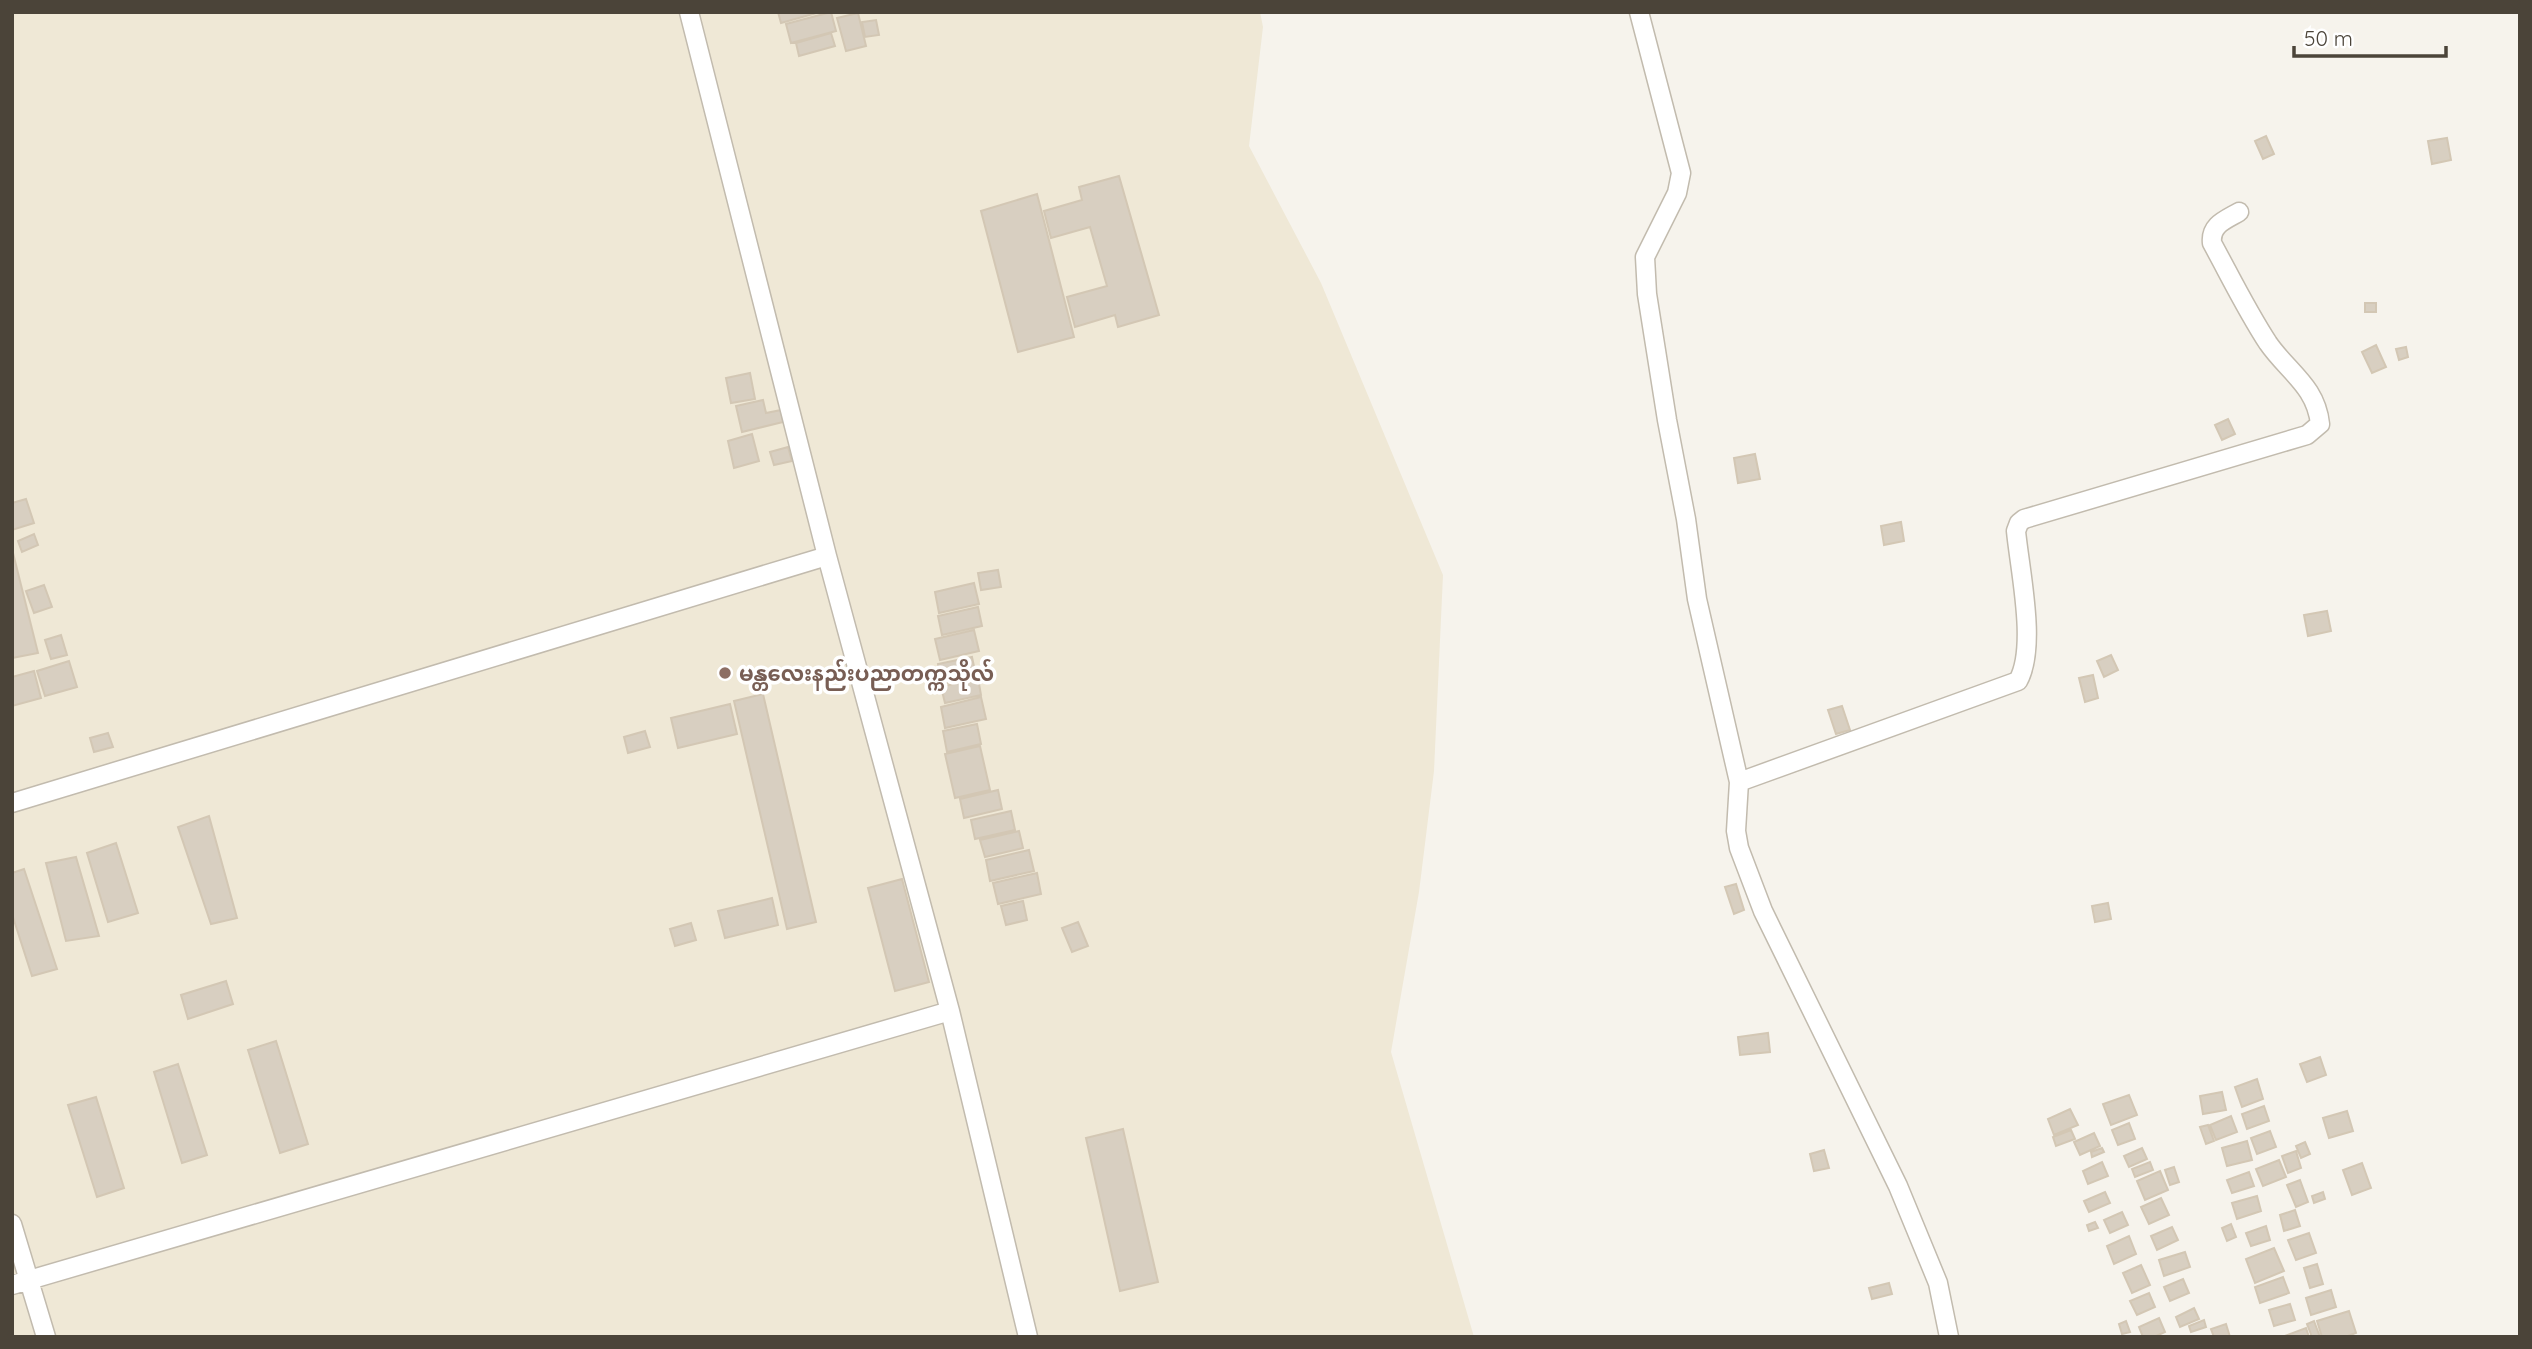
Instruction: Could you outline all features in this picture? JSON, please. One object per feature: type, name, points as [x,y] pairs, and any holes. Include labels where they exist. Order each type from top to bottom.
[{"type":"street","points":[[690,12],[827,556],[950,1011],[1028,1337]]},
{"type":"street","points":[[1639,12],[1681,173],[1677,193],[1645,257],[1647,294],[1698,599],[1739,782],[1736,821],[1739,848],[1763,911],[1898,1186],[1938,1283],[1949,1337]]},
{"type":"street","points":[[1739,782],[2018,681],[2025,669],[2027,640],[2016,531],[2024,519],[2307,435],[2320,424],[2313,396],[2269,344],[2212,243],[2211,234],[2215,226],[2239,212]]},
{"type":"street","points":[[12,803],[827,556]]},
{"type":"street","points":[[21,1282],[950,1011]]},
{"type":"street","points":[[12,1224],[21,1282],[46,1337]]},
{"type":"shaded area","name":"မန္တလေးနည်းပညာတက္ကသိုလ်","points":[[12,12],[1260,12],[1263,27],[1249,146],[1321,283],[1443,575],[1434,771],[1419,892],[1391,1052],[1474,1337],[12,1337]]},
{"type":"building","points":[[778,12],[820,12],[781,23]]},
{"type":"building","points":[[831,12],[836,31],[791,43],[786,24]]},
{"type":"building","points":[[858,13],[866,46],[846,51],[837,18]]},
{"type":"building","points":[[876,20],[879,35],[865,37],[862,22]]},
{"type":"building","points":[[831,33],[835,46],[799,56],[796,43]]},
{"type":"building","points":[[2266,136],[2274,154],[2263,159],[2255,141]]},
{"type":"building","points":[[2447,138],[2451,160],[2432,164],[2428,141]]},
{"type":"building","points":[[1119,176],[1159,315],[1118,327],[1115,315],[1075,327],[1067,297],[1107,286],[1090,227],[1051,238],[1044,211],[1082,200],[1079,187]]},
{"type":"building","points":[[1037,194],[1074,337],[1018,352],[981,211]]},
{"type":"building","points":[[2365,303],[2376,303],[2376,312],[2365,312]]},
{"type":"building","points":[[2376,345],[2386,367],[2372,373],[2362,352]]},
{"type":"building","points":[[2406,347],[2408,357],[2399,360],[2396,349]]},
{"type":"building","points":[[750,373],[755,399],[731,403],[726,378]]},
{"type":"building","points":[[763,400],[766,413],[781,410],[783,422],[742,432],[736,406]]},
{"type":"building","points":[[2228,419],[2235,434],[2222,440],[2215,425]]},
{"type":"building","points":[[752,434],[759,461],[734,468],[728,441]]},
{"type":"building","points":[[788,447],[792,461],[774,465],[770,452]]},
{"type":"building","points":[[1755,454],[1760,479],[1738,483],[1734,458]]},
{"type":"building","points":[[26,499],[34,523],[12,530],[12,503]]},
{"type":"building","points":[[1901,522],[1904,541],[1884,545],[1881,526]]},
{"type":"building","points":[[34,534],[38,545],[22,552],[18,541]]},
{"type":"building","points":[[12,549],[38,653],[12,658]]},
{"type":"building","points":[[998,570],[1001,587],[981,590],[978,573]]},
{"type":"building","points":[[974,583],[979,604],[939,613],[935,592]]},
{"type":"building","points":[[44,585],[52,607],[34,613],[26,591]]},
{"type":"building","points":[[978,607],[982,626],[942,635],[938,616]]},
{"type":"building","points":[[2327,611],[2331,631],[2308,636],[2304,615]]},
{"type":"building","points":[[974,630],[979,651],[940,660],[935,639]]},
{"type":"building","points":[[61,635],[67,655],[51,659],[45,640]]},
{"type":"building","points":[[2111,655],[2118,670],[2104,677],[2097,661]]},
{"type":"building","points":[[972,657],[976,676],[942,684],[938,664]]},
{"type":"building","points":[[69,661],[77,687],[45,696],[37,671]]},
{"type":"building","points":[[34,671],[41,698],[12,706],[12,677]]},
{"type":"building","points":[[2093,675],[2098,698],[2085,702],[2079,678]]},
{"type":"building","points":[[978,678],[981,695],[945,703],[941,687]]},
{"type":"building","points":[[763,694],[816,922],[787,929],[734,701]]},
{"type":"building","points":[[981,697],[986,719],[945,728],[941,707]]},
{"type":"building","points":[[730,704],[737,734],[678,748],[671,718]]},
{"type":"building","points":[[1842,706],[1850,730],[1836,734],[1828,710]]},
{"type":"building","points":[[977,724],[981,744],[947,752],[943,731]]},
{"type":"building","points":[[645,731],[650,747],[628,753],[624,737]]},
{"type":"building","points":[[108,733],[113,747],[94,752],[90,738]]},
{"type":"building","points":[[980,746],[990,790],[955,798],[945,754]]},
{"type":"building","points":[[998,790],[1002,809],[964,818],[960,799]]},
{"type":"building","points":[[1011,811],[1015,830],[975,839],[971,820]]},
{"type":"building","points":[[209,816],[237,918],[211,924],[178,827]]},
{"type":"building","points":[[1019,831],[1023,848],[985,857],[980,840]]},
{"type":"building","points":[[116,843],[138,913],[108,922],[87,853]]},
{"type":"building","points":[[1029,850],[1034,871],[990,881],[986,860]]},
{"type":"building","points":[[76,857],[99,936],[66,941],[46,863]]},
{"type":"building","points":[[24,869],[57,969],[32,976],[12,914],[12,873]]},
{"type":"building","points":[[1037,873],[1041,894],[998,904],[993,883]]},
{"type":"building","points":[[902,879],[929,982],[895,991],[868,888]]},
{"type":"building","points":[[1736,884],[1744,910],[1734,914],[1725,887]]},
{"type":"building","points":[[772,898],[778,925],[725,938],[718,911]]},
{"type":"building","points":[[1023,901],[1027,920],[1006,925],[1001,906]]},
{"type":"building","points":[[2108,903],[2111,919],[2095,922],[2092,906]]},
{"type":"building","points":[[1078,922],[1088,946],[1072,952],[1062,928]]},
{"type":"building","points":[[691,923],[696,940],[675,946],[670,929]]},
{"type":"building","points":[[226,981],[233,1004],[188,1019],[181,995]]},
{"type":"building","points":[[1768,1033],[1770,1052],[1740,1055],[1738,1037]]},
{"type":"building","points":[[276,1041],[308,1144],[280,1153],[248,1050]]},
{"type":"building","points":[[2320,1057],[2326,1075],[2307,1082],[2300,1064]]},
{"type":"building","points":[[178,1064],[207,1155],[182,1163],[154,1072]]},
{"type":"building","points":[[2257,1079],[2263,1099],[2242,1107],[2235,1087]]},
{"type":"building","points":[[2222,1092],[2226,1110],[2203,1114],[2200,1096]]},
{"type":"building","points":[[2129,1095],[2137,1115],[2111,1125],[2103,1104]]},
{"type":"building","points":[[96,1097],[124,1188],[97,1197],[68,1105]]},
{"type":"building","points":[[2264,1106],[2269,1121],[2247,1129],[2242,1114]]},
{"type":"building","points":[[2070,1109],[2078,1125],[2054,1135],[2048,1119]]},
{"type":"building","points":[[2347,1111],[2353,1131],[2329,1138],[2323,1118]]},
{"type":"building","points":[[2231,1116],[2237,1132],[2216,1140],[2210,1125]]},
{"type":"building","points":[[2129,1123],[2135,1139],[2118,1145],[2112,1130]]},
{"type":"building","points":[[2208,1125],[2214,1141],[2206,1144],[2200,1127]]},
{"type":"building","points":[[1123,1129],[1158,1282],[1120,1291],[1086,1138]]},
{"type":"building","points":[[2071,1130],[2075,1139],[2056,1146],[2053,1137]]},
{"type":"building","points":[[2270,1131],[2276,1147],[2257,1154],[2251,1138]]},
{"type":"building","points":[[2094,1133],[2100,1146],[2080,1155],[2074,1142]]},
{"type":"building","points":[[2247,1141],[2252,1160],[2227,1166],[2222,1148]]},
{"type":"building","points":[[2305,1142],[2310,1154],[2301,1158],[2296,1146]]},
{"type":"building","points":[[2102,1148],[2104,1152],[2092,1157],[2091,1152]]},
{"type":"building","points":[[2142,1148],[2147,1159],[2129,1167],[2124,1156]]},
{"type":"building","points":[[1824,1150],[1829,1168],[1814,1171],[1810,1154]]},
{"type":"building","points":[[2296,1151],[2301,1168],[2288,1173],[2282,1156]]},
{"type":"building","points":[[2279,1160],[2286,1177],[2263,1186],[2256,1169]]},
{"type":"building","points":[[2102,1162],[2108,1176],[2088,1184],[2083,1171]]},
{"type":"building","points":[[2150,1162],[2153,1170],[2135,1177],[2132,1169]]},
{"type":"building","points":[[2362,1163],[2371,1188],[2352,1195],[2343,1170]]},
{"type":"building","points":[[2174,1167],[2179,1182],[2170,1185],[2165,1170]]},
{"type":"building","points":[[2160,1171],[2168,1190],[2145,1200],[2137,1181]]},
{"type":"building","points":[[2249,1172],[2254,1186],[2232,1193],[2227,1180]]},
{"type":"building","points":[[2300,1180],[2308,1202],[2296,1207],[2287,1185]]},
{"type":"building","points":[[2105,1192],[2110,1203],[2089,1212],[2084,1201]]},
{"type":"building","points":[[2323,1192],[2325,1199],[2314,1203],[2312,1196]]},
{"type":"building","points":[[2257,1196],[2261,1211],[2237,1219],[2232,1203]]},
{"type":"building","points":[[2161,1198],[2169,1215],[2149,1224],[2141,1207]]},
{"type":"building","points":[[2295,1210],[2300,1226],[2284,1231],[2280,1215]]},
{"type":"building","points":[[2122,1212],[2128,1225],[2110,1233],[2104,1220]]},
{"type":"building","points":[[2095,1222],[2098,1228],[2089,1231],[2087,1225]]},
{"type":"building","points":[[2231,1224],[2236,1237],[2227,1241],[2222,1228]]},
{"type":"building","points":[[2266,1226],[2270,1240],[2251,1246],[2246,1233]]},
{"type":"building","points":[[2172,1227],[2178,1240],[2157,1250],[2151,1236]]},
{"type":"building","points":[[2309,1233],[2316,1253],[2296,1260],[2288,1240]]},
{"type":"building","points":[[2129,1236],[2136,1254],[2114,1264],[2107,1246]]},
{"type":"building","points":[[2274,1248],[2284,1271],[2255,1283],[2246,1259]]},
{"type":"building","points":[[2185,1252],[2190,1267],[2164,1276],[2159,1260]]},
{"type":"building","points":[[2317,1264],[2323,1284],[2310,1288],[2304,1268]]},
{"type":"building","points":[[2141,1265],[2150,1285],[2132,1293],[2123,1273]]},
{"type":"building","points":[[2283,1277],[2289,1293],[2260,1303],[2255,1287]]},
{"type":"building","points":[[2183,1279],[2189,1293],[2170,1301],[2164,1287]]},
{"type":"building","points":[[1889,1283],[1892,1294],[1872,1299],[1869,1288]]},
{"type":"building","points":[[2331,1290],[2336,1307],[2311,1315],[2306,1298]]},
{"type":"building","points":[[2149,1293],[2155,1307],[2137,1315],[2130,1301]]},
{"type":"building","points":[[2290,1304],[2295,1320],[2274,1326],[2269,1310]]},
{"type":"building","points":[[2194,1308],[2199,1319],[2180,1327],[2176,1317]]},
{"type":"building","points":[[2349,1311],[2356,1333],[2345,1337],[2322,1337],[2317,1321]]},
{"type":"building","points":[[2159,1318],[2165,1332],[2154,1337],[2143,1337],[2139,1327]]},
{"type":"building","points":[[2204,1320],[2206,1327],[2191,1332],[2189,1326]]},
{"type":"building","points":[[2126,1321],[2130,1332],[2122,1334],[2119,1324]]},
{"type":"building","points":[[2314,1321],[2320,1337],[2312,1337],[2307,1324]]},
{"type":"building","points":[[2226,1324],[2230,1337],[2214,1337],[2211,1329]]},
{"type":"building","points":[[2306,1328],[2309,1337],[2282,1337]]},
{"type":"place","name":"မန္တလေးနည်းပညာတက္ကသိုလ်","points":[[725,673]]}]
